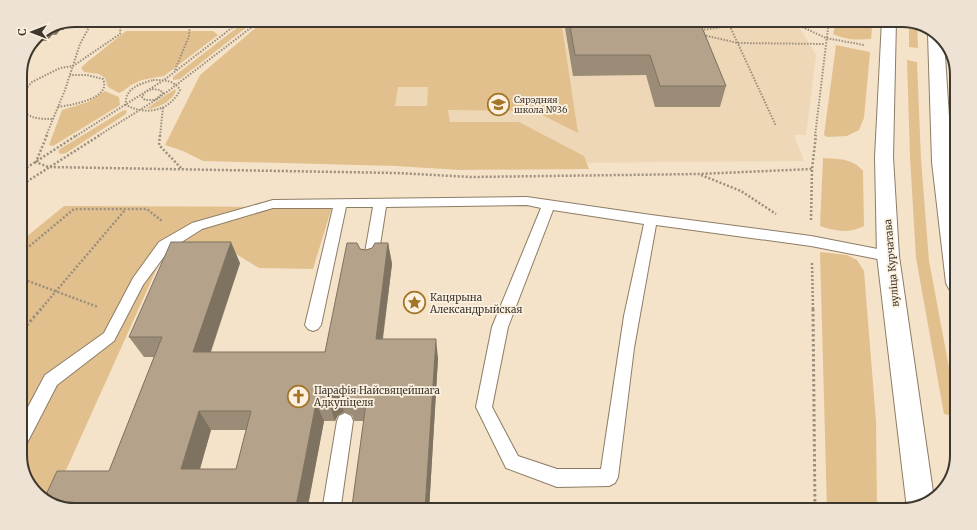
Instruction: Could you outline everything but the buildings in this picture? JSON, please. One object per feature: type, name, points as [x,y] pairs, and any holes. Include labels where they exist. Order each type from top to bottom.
[{"type":"main road","name":"вуліца Курчатава","points":[[889,27],[884,157],[888,256],[919,500]]},
{"type":"main road","points":[[936,41],[942,162],[950,233]]},
{"type":"lane","points":[[27,426],[51,380],[109,337],[138,282],[164,246],[197,226],[273,204],[527,202],[811,241],[888,256]]},
{"type":"lane","points":[[312,325],[340,203]]},
{"type":"lane","points":[[370,264],[380,203]]},
{"type":"lane","points":[[549,204],[532,250],[500,327],[484,407],[512,462],[557,478],[609,477],[622,368],[639,269],[651,220]]},
{"type":"lane","points":[[332,503],[345,421]]},
{"type":"path","points":[[36,162],[58,108],[80,44],[89,27]]},
{"type":"path","points":[[27,88],[32,82],[60,68],[73,66],[120,34],[120,27]]},
{"type":"path","points":[[175,71],[189,36],[190,27]]},
{"type":"path","points":[[27,168],[164,80],[233,27]]},
{"type":"path","points":[[27,181],[178,85],[251,27]]},
{"type":"path","points":[[725,27],[698,32],[738,43],[826,44]]},
{"type":"path","points":[[730,27],[776,126]]},
{"type":"path","points":[[802,27],[826,38]]},
{"type":"path","points":[[58,108],[88,101],[104,90],[105,85],[103,79],[97,76],[84,74],[70,75]]},
{"type":"path","points":[[153,80],[170,81],[178,85],[180,90],[178,96],[172,102],[163,107],[138,111],[126,105],[124,100],[133,88],[153,80]]},
{"type":"path","points":[[152,89],[160,90],[163,93],[159,98],[145,100],[142,97],[145,92],[152,89]]},
{"type":"path","points":[[163,107],[159,145],[182,168]]},
{"type":"path","points":[[27,114],[43,119],[53,119]]},
{"type":"path","points":[[36,162],[48,167],[397,172],[472,177],[699,174],[812,169]]},
{"type":"path","points":[[699,174],[732,186],[756,198],[811,241]]},
{"type":"path","points":[[27,248],[74,210],[147,210],[182,235]]},
{"type":"path","points":[[27,324],[125,210]]},
{"type":"path","points":[[27,281],[121,316]]},
{"type":"shaded area","points":[[238,27],[247,27],[180,79],[173,80],[173,77]]},
{"type":"shaded area","points":[[257,27],[562,27],[578,133],[534,111],[448,110],[450,122],[519,122],[584,156],[589,169],[460,170],[395,166],[203,161],[183,151],[165,145],[200,75]],"holes":[[[398,87],[428,87],[427,106],[395,106]]]},
{"type":"shaded area","name":"Сярэдняя школа №36","points":[[279,27],[799,27],[816,55],[806,135],[794,135],[804,161],[451,164]]},
{"type":"shaded area","points":[[835,27],[872,28],[871,39],[852,39],[833,34]]},
{"type":"shaded area","points":[[909,28],[917,30],[918,48],[909,47]]},
{"type":"shaded area","points":[[126,31],[213,31],[218,35],[164,76],[142,80],[119,93],[108,87],[105,78],[99,74],[84,72],[81,68]]},
{"type":"shaded area","points":[[836,45],[870,52],[864,118],[859,130],[847,136],[827,137],[824,135]]},
{"type":"shaded area","points":[[907,60],[917,62],[921,159],[929,261],[950,373],[950,415],[944,414],[916,258],[910,157]]},
{"type":"shaded area","points":[[175,89],[176,91],[174,95],[168,101],[160,106],[146,109]]},
{"type":"shaded area","points":[[105,91],[119,97],[120,105],[53,146],[49,145],[62,110],[88,102]]},
{"type":"shaded area","points":[[124,110],[127,111],[126,114],[66,153],[61,154],[58,152],[60,149]]},
{"type":"shaded area","points":[[823,158],[850,161],[863,171],[864,226],[858,229],[842,231],[820,226]]},
{"type":"shaded area","points":[[64,206],[332,207],[313,269],[259,268],[236,254],[162,257],[54,498],[43,491],[35,482],[27,459],[27,236]]},
{"type":"shaded area","points":[[820,252],[847,255],[857,260],[864,271],[876,421],[877,503],[827,503]]},
{"type":"place","name":"Сярэдняя школа №36","points":[[498,105]]},
{"type":"place","name":"Кацярына Александрыйская","points":[[415,303]]},
{"type":"place","name":"Парафія Найсвяцейшага Адкупіцеля","points":[[298,396]]}]
